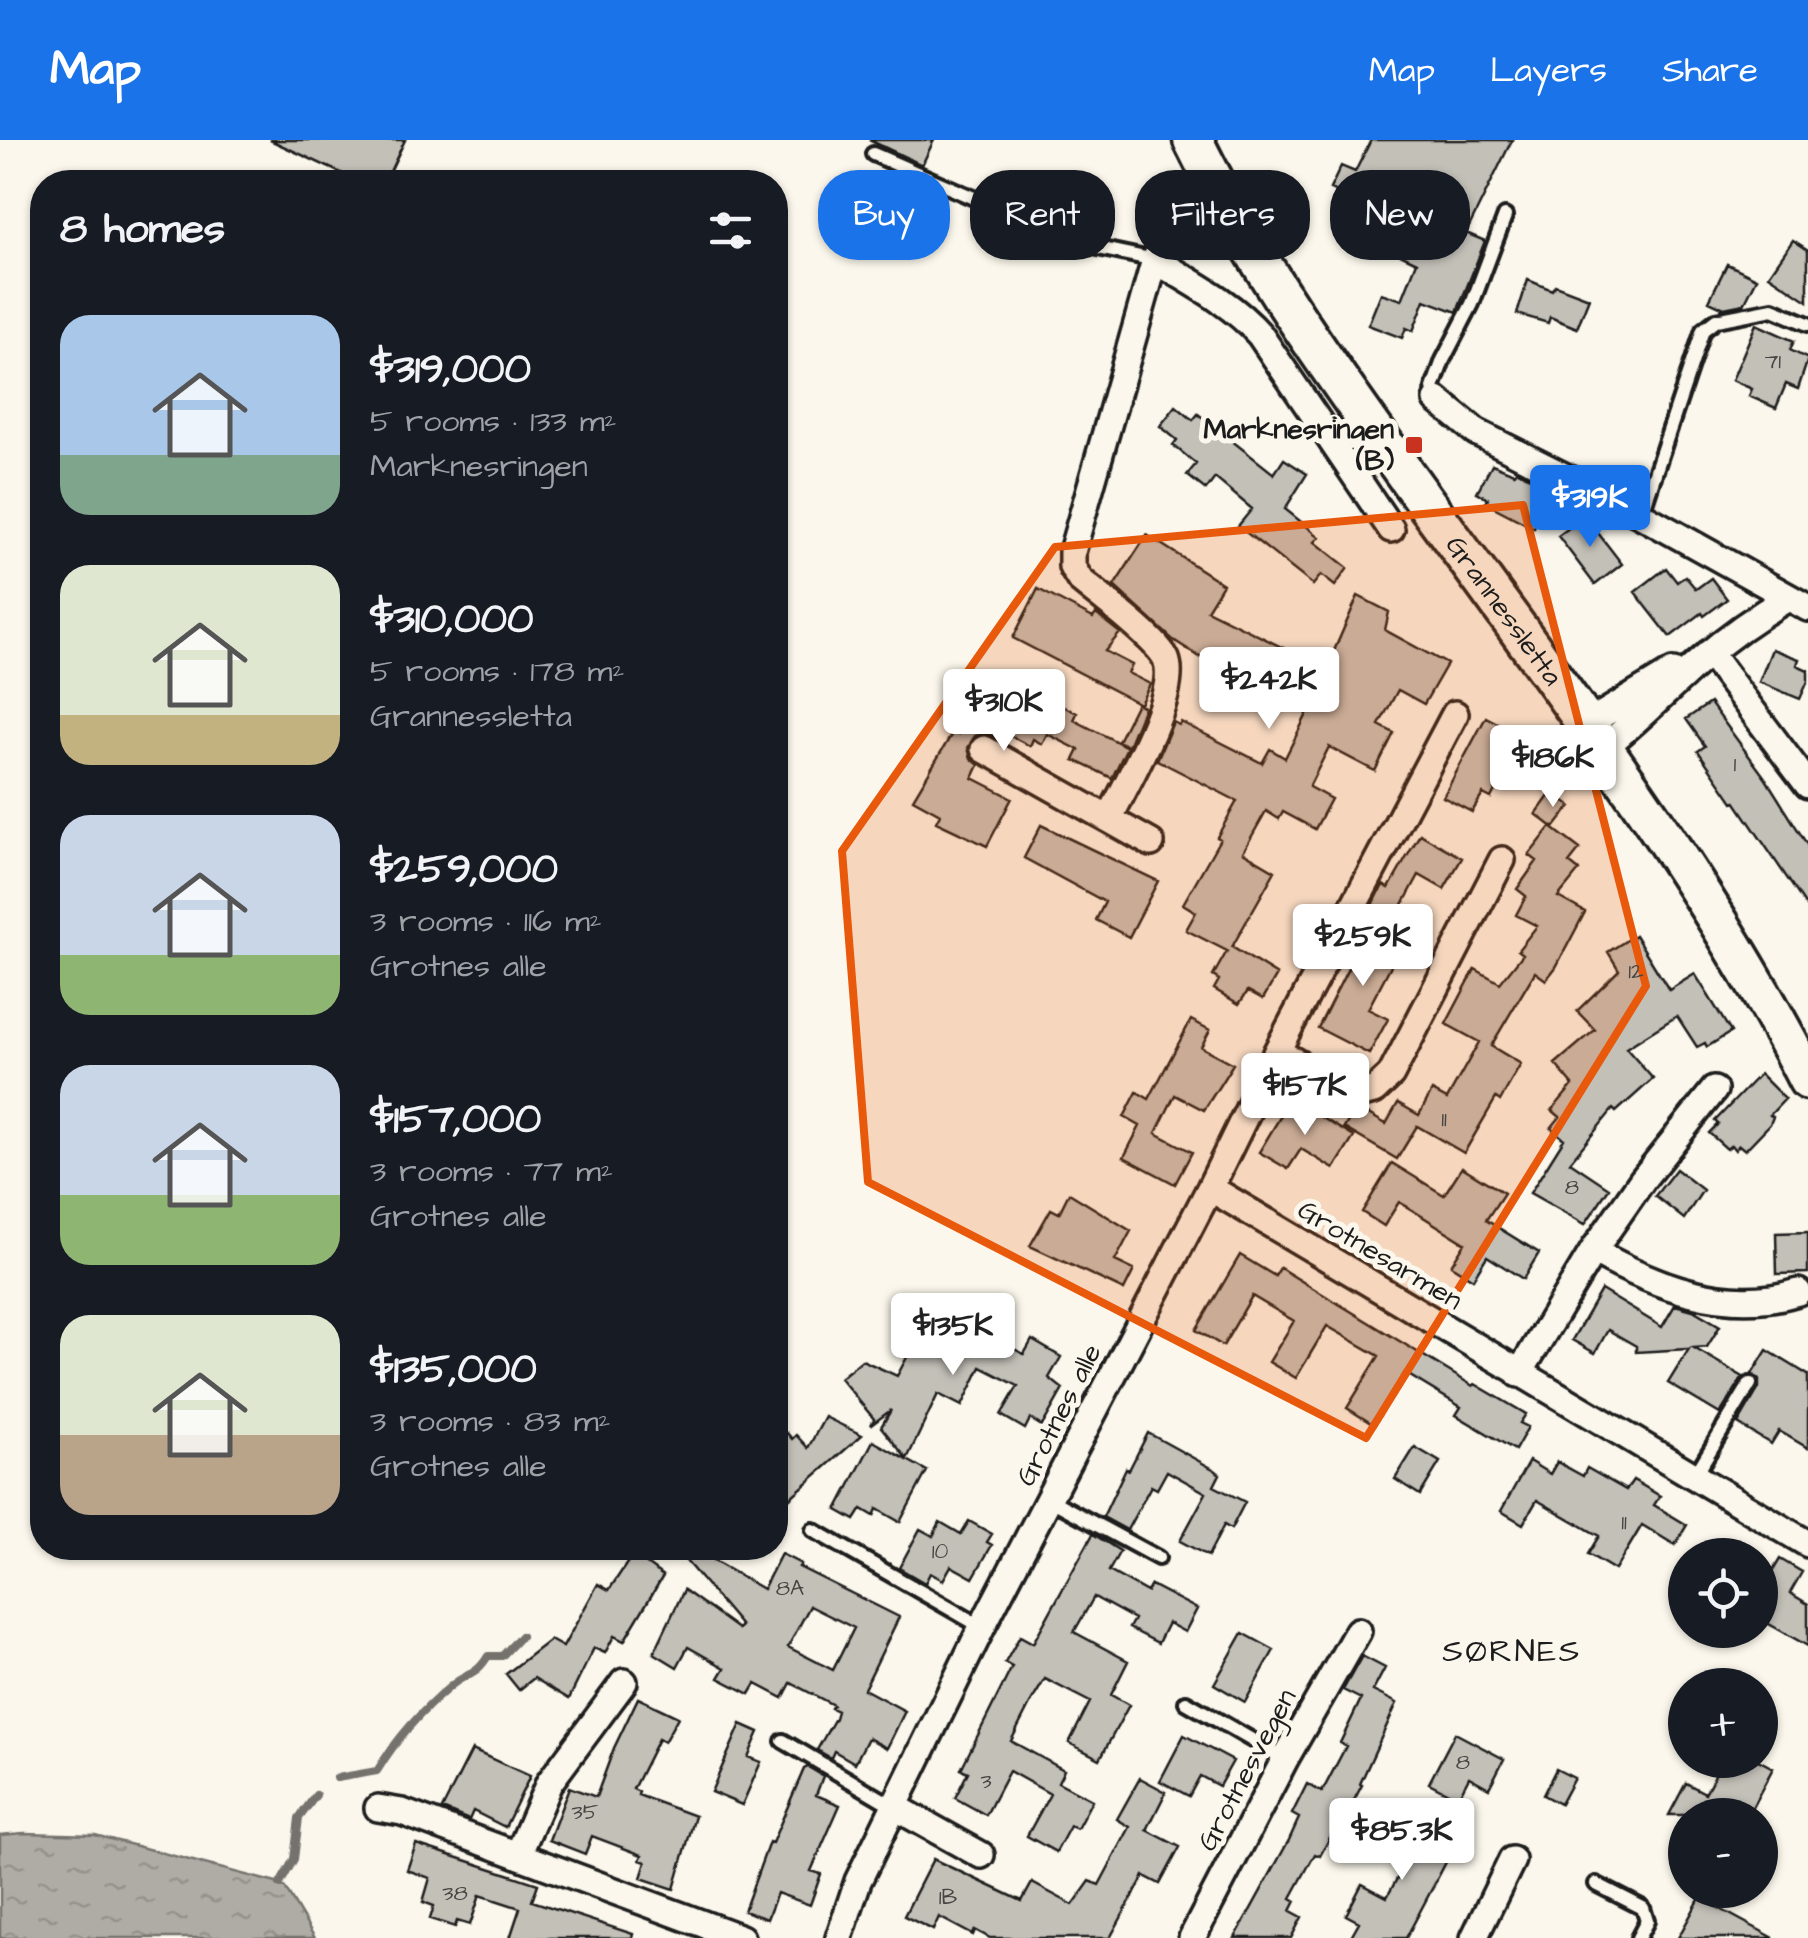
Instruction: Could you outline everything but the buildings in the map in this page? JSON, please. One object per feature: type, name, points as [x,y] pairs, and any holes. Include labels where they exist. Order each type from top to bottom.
[{"type":"main road","name":"Grannessletta","points":[[1193,140],[1208,170]]},
{"type":"main road","name":"Grannessletta","points":[[1258,260],[1377,436],[1594,737],[1714,915],[1779,1022],[1808,1080]]},
{"type":"street","points":[[1109,819],[1162,707],[1169,678],[1166,658],[1150,640],[1080,580],[1072,567],[1072,552],[1155,260],[1249,322],[1391,530]]},
{"type":"street","points":[[1437,400],[1476,432],[1641,515],[1798,603]]},
{"type":"street","points":[[1594,737],[1643,718],[1709,653],[1751,620],[1798,603]]},
{"type":"street","points":[[1709,653],[1808,785]]},
{"type":"street","name":"Grotnes alle","points":[[839,1938],[858,1880],[982,1627],[1454,714]]},
{"type":"street","points":[[984,749],[1152,843]]},
{"type":"street","points":[[1277,1051],[1355,1096],[1374,1091],[1392,1074],[1502,860]]},
{"type":"street","points":[[1519,1374],[1593,1251],[1643,1179],[1714,1090]]},
{"type":"street","name":"Grotnesarmen","points":[[1210,1188],[1808,1544]]},
{"type":"street","points":[[1593,1251],[1621,1267],[1714,1299],[1758,1300],[1798,1292]]},
{"type":"street","name":"Grotnesvegen","points":[[1192,1938],[1285,1759],[1358,1631]]},
{"type":"street","points":[[518,1855],[549,1783],[624,1682]]},
{"type":"street","points":[[896,1807],[981,1855]]},
{"type":"street","points":[[378,1808],[402,1812],[742,1938]]},
{"type":"street","points":[[1474,1938],[1512,1860]]},
{"type":"lane","points":[[873,154],[1079,244],[1135,256]]},
{"type":"lane","points":[[1437,400],[1434,388],[1443,360],[1472,304],[1505,216]]},
{"type":"lane","points":[[1641,515],[1703,330],[1716,320],[1773,309],[1808,324]]},
{"type":"lane","points":[[1694,1477],[1750,1384]]},
{"type":"lane","points":[[1049,1499],[1158,1558]]},
{"type":"lane","points":[[813,1530],[982,1627]]},
{"type":"lane","points":[[1186,1702],[1285,1759]]},
{"type":"lane","points":[[783,1741],[896,1807]]},
{"type":"lane","points":[[1596,1884],[1643,1908],[1647,1921],[1638,1938]]},
{"type":"highlighted area","points":[[1523,505],[1646,986],[1366,1438],[868,1182],[842,851],[1055,547]]},
{"type":"water","points":[[0,1835],[95,1835],[280,1884],[315,1938],[0,1938]]},
{"type":"waterway","points":[[337,1778],[377,1771],[430,1704],[476,1671],[488,1656],[502,1656],[521,1636]]},
{"type":"waterway","points":[[280,1884],[294,1859],[299,1818],[316,1795]]},
{"type":"place","name":"Marknesringen (B)","points":[[1414,445]]},
{"type":"district","name":"SØRNES","points":[[1512,1651]]}]
